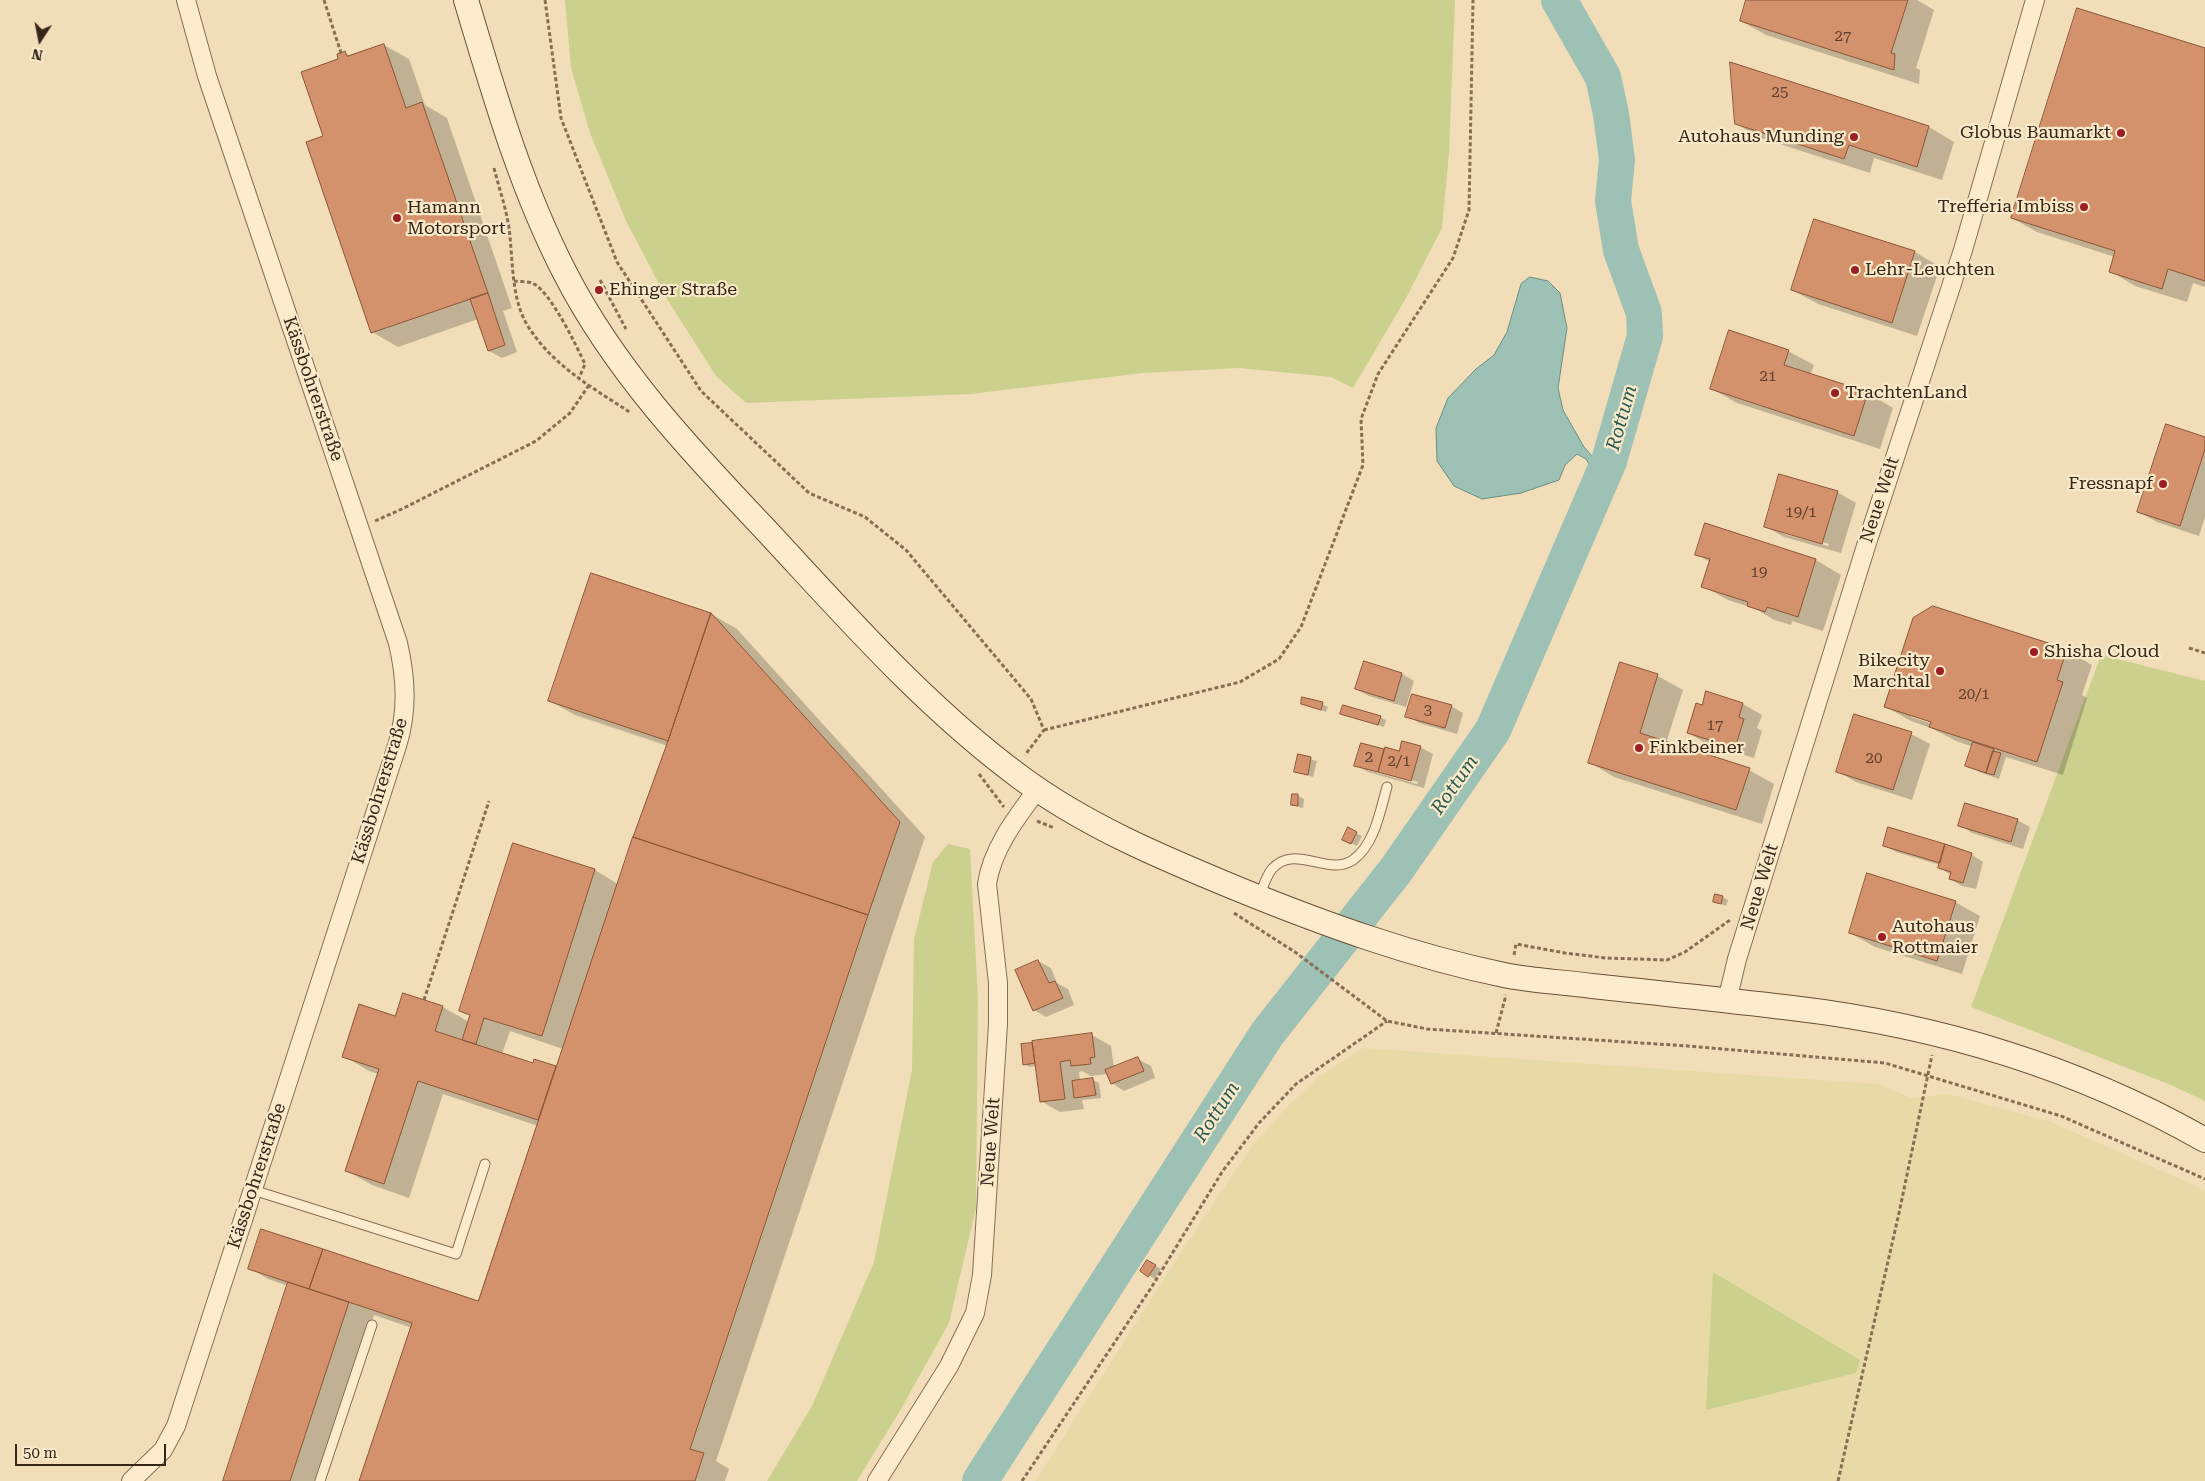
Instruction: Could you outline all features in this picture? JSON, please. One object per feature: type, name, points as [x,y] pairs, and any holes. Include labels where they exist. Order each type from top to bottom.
[{"type":"main road","points":[[466,0],[510,147],[536,212],[565,274],[588,315],[614,353],[673,428],[881,654],[957,725],[1037,790],[1096,824],[1158,856],[1306,916],[1442,961],[1510,976],[1800,1009],[1892,1025],[1984,1047],[2048,1067],[2111,1092],[2168,1119],[2205,1140]]},
{"type":"street","name":"Kässbohrerstraße","points":[[137,1479],[163,1450],[176,1426],[404,724],[404,672],[398,643],[207,76],[186,0]]},
{"type":"street","name":"Neue Welt","points":[[1727,1001],[1733,973],[1863,555],[1962,250],[2035,0]]},
{"type":"street","name":"Neue Welt","points":[[877,1481],[949,1366],[975,1313],[982,1275],[998,1024],[998,983],[987,884],[989,871],[996,852],[1037,790]]},
{"type":"lane","points":[[1259,897],[1271,870],[1281,861],[1295,858],[1345,864],[1354,859],[1373,833],[1387,787]]},
{"type":"lane","points":[[253,1190],[456,1254],[484,1164]]},
{"type":"lane","points":[[320,1481],[372,1325]]},
{"type":"path","points":[[324,0],[341,53]]},
{"type":"path","points":[[545,0],[560,118],[617,262],[701,391],[809,493],[865,517],[906,550],[1031,699],[1044,730]]},
{"type":"path","points":[[1013,772],[1044,730],[1240,682],[1279,659],[1301,627],[1363,465],[1361,419],[1378,374],[1453,258],[1469,210],[1472,0]]},
{"type":"path","points":[[514,281],[532,283],[544,291],[585,364],[579,378]]},
{"type":"path","points":[[360,527],[402,509],[536,441],[570,413],[588,385]]},
{"type":"path","points":[[2189,648],[2205,652]]},
{"type":"path","points":[[424,1000],[488,801]]},
{"type":"path","points":[[1496,1034],[1504,1010],[1516,944],[1606,958],[1667,960],[1684,952],[1729,919],[1748,925]]},
{"type":"path","points":[[1295,952],[1387,1021],[1427,1029],[1688,1046],[1885,1064],[1929,1075],[2061,1116],[2205,1180]]},
{"type":"path","points":[[1022,1481],[1151,1288],[1222,1172],[1259,1123],[1296,1084],[1387,1021]]},
{"type":"path","points":[[1838,1481],[1929,1075]]},
{"type":"shaded area","points":[[1363,1048],[1878,1084],[1912,1098],[1948,1094],[2051,1122],[2194,1185],[2205,1192],[2205,1481],[1035,1481],[1191,1237],[1254,1143],[1288,1106],[1320,1076]]},
{"type":"green space","points":[[565,0],[1455,0],[1449,153],[1442,228],[1406,298],[1353,388],[1331,377],[1239,368],[1142,373],[971,394],[746,403],[716,376],[667,299],[626,221],[590,133],[571,68]]},
{"type":"green space","points":[[2101,655],[2205,681],[2205,1101],[2171,1085],[1971,1007]]},
{"type":"green space","points":[[948,844],[970,849],[978,998],[976,1208],[949,1323],[901,1409],[857,1481],[767,1481],[812,1406],[874,1262],[912,1070],[914,939],[933,862]]},
{"type":"green space","points":[[1713,1272],[1860,1360],[1856,1373],[1706,1410]]},
{"type":"water","points":[[1530,277],[1548,281],[1560,293],[1567,328],[1558,388],[1563,410],[1584,447],[1605,471],[1600,482],[1586,459],[1577,454],[1565,465],[1559,480],[1521,493],[1482,499],[1454,486],[1437,461],[1436,428],[1448,398],[1476,369],[1494,355],[1507,332],[1521,284]]},
{"type":"building","points":[[1746,0],[1908,0],[1891,53],[1895,54],[1894,70],[1740,21]]},
{"type":"building","name":"Globus Baumarkt","points":[[2077,8],[2205,48],[2205,281],[2168,269],[2162,289],[2109,272],[2115,251],[2011,218]]},
{"type":"building","name":"Hamann Motorsport","points":[[384,44],[406,108],[422,102],[488,293],[371,333],[306,142],[323,136],[301,72],[338,59],[337,54],[345,51],[347,56]]},
{"type":"building","points":[[1730,62],[1929,126],[1917,167],[1849,145],[1844,159],[1735,124]]},
{"type":"building","points":[[1814,219],[1915,251],[1892,323],[1791,290]]},
{"type":"building","points":[[488,293],[505,345],[488,351],[470,299]]},
{"type":"building","points":[[1729,330],[1789,350],[1784,365],[1868,392],[1854,436],[1710,389]]},
{"type":"building","points":[[2166,424],[2205,437],[2205,449],[2180,526],[2137,512]]},
{"type":"building","points":[[1779,474],[1838,491],[1822,544],[1764,527]]},
{"type":"building","points":[[1705,523],[1816,559],[1798,617],[1767,607],[1765,612],[1747,606],[1748,602],[1701,587],[1710,559],[1695,555]]},
{"type":"building","points":[[591,573],[711,613],[668,741],[548,701]]},
{"type":"building","points":[[1933,606],[2067,649],[2057,680],[2063,682],[2037,762],[1929,727],[1931,722],[1884,707],[1913,618]]},
{"type":"building","points":[[711,613],[900,822],[868,915],[633,837]]},
{"type":"building","points":[[1364,661],[1402,673],[1394,701],[1355,689]]},
{"type":"building","name":"Finkbeiner","points":[[1620,662],[1658,674],[1640,733],[1750,768],[1736,810],[1588,763]]},
{"type":"building","points":[[1706,691],[1743,703],[1739,717],[1744,719],[1735,748],[1687,733],[1696,703],[1702,705]]},
{"type":"building","points":[[1412,694],[1452,705],[1445,728],[1405,717]]},
{"type":"building","points":[[1302,697],[1323,702],[1321,710],[1301,704]]},
{"type":"building","points":[[1343,705],[1381,716],[1378,725],[1340,714]]},
{"type":"building","points":[[1854,714],[1912,732],[1893,790],[1836,772]]},
{"type":"building","points":[[1402,741],[1421,746],[1411,781],[1378,772],[1385,747],[1399,751]]},
{"type":"building","points":[[1973,742],[1994,749],[1986,773],[1965,766]]},
{"type":"building","points":[[1361,743],[1384,749],[1378,772],[1354,766]]},
{"type":"building","points":[[1993,751],[2001,753],[1994,775],[1986,773]]},
{"type":"building","points":[[1298,754],[1311,757],[1308,775],[1294,772]]},
{"type":"building","points":[[1292,794],[1298,794],[1298,806],[1291,805]]},
{"type":"building","points":[[1965,803],[2018,819],[2011,842],[1958,826]]},
{"type":"building","points":[[1348,827],[1357,832],[1351,844],[1342,840]]},
{"type":"building","points":[[1888,827],[1945,844],[1940,863],[1883,846]]},
{"type":"building","points":[[633,837],[868,915],[690,1449],[704,1453],[695,1481],[359,1481],[412,1323],[309,1289],[323,1249],[478,1301]]},
{"type":"building","points":[[513,843],[595,869],[542,1036],[484,1018],[476,1044],[462,1040],[470,1015],[459,1011]]},
{"type":"building","points":[[1945,844],[1972,853],[1963,883],[1949,879],[1951,872],[1938,868]]},
{"type":"building","points":[[1867,873],[1956,901],[1937,961],[1849,933]]},
{"type":"building","points":[[1715,894],[1723,896],[1721,904],[1713,902]]},
{"type":"building","points":[[1038,960],[1049,983],[1055,981],[1063,998],[1033,1011],[1015,970]]},
{"type":"building","points":[[403,993],[443,1006],[435,1031],[533,1063],[534,1059],[556,1066],[538,1120],[418,1081],[384,1184],[345,1171],[379,1069],[342,1057],[359,1004],[395,1016]]},
{"type":"building","points":[[1092,1033],[1095,1057],[1090,1058],[1091,1064],[1071,1066],[1070,1060],[1060,1062],[1065,1099],[1040,1102],[1032,1041]]},
{"type":"building","points":[[1032,1043],[1035,1063],[1023,1065],[1021,1044]]},
{"type":"building","points":[[1138,1057],[1144,1071],[1111,1084],[1105,1070]]},
{"type":"building","points":[[1093,1078],[1096,1095],[1074,1098],[1072,1081]]},
{"type":"building","points":[[261,1229],[323,1249],[309,1289],[248,1269]]},
{"type":"building","points":[[1147,1260],[1156,1265],[1148,1277],[1140,1271]]},
{"type":"building","points":[[288,1282],[349,1302],[290,1481],[223,1481]]},
{"type":"waterway","name":"Rottum","points":[[980,1481],[1267,1034],[1396,870],[1493,730],[1609,461],[1645,336],[1644,313],[1621,250],[1613,201],[1617,160],[1611,114],[1603,77],[1559,0]]},
{"type":"place","name":"Globus Baumarkt","points":[[2121,133]]},
{"type":"place","name":"Autohaus Munding","points":[[1854,137]]},
{"type":"place","name":"Trefferia Imbiss","points":[[2084,207]]},
{"type":"place","name":"Hamann Motorsport","points":[[397,218]]},
{"type":"place","name":"Lehr-Leuchten","points":[[1855,270]]},
{"type":"place","name":"Ehinger Straße","points":[[599,290]]},
{"type":"place","name":"TrachtenLand","points":[[1835,393]]},
{"type":"place","name":"Fressnapf","points":[[2163,484]]},
{"type":"place","name":"Shisha Cloud","points":[[2034,652]]},
{"type":"place","name":"Bikecity Marchtal","points":[[1940,671]]},
{"type":"place","name":"Finkbeiner","points":[[1639,748]]},
{"type":"place","name":"Autohaus Rottmaier","points":[[1882,937]]}]
